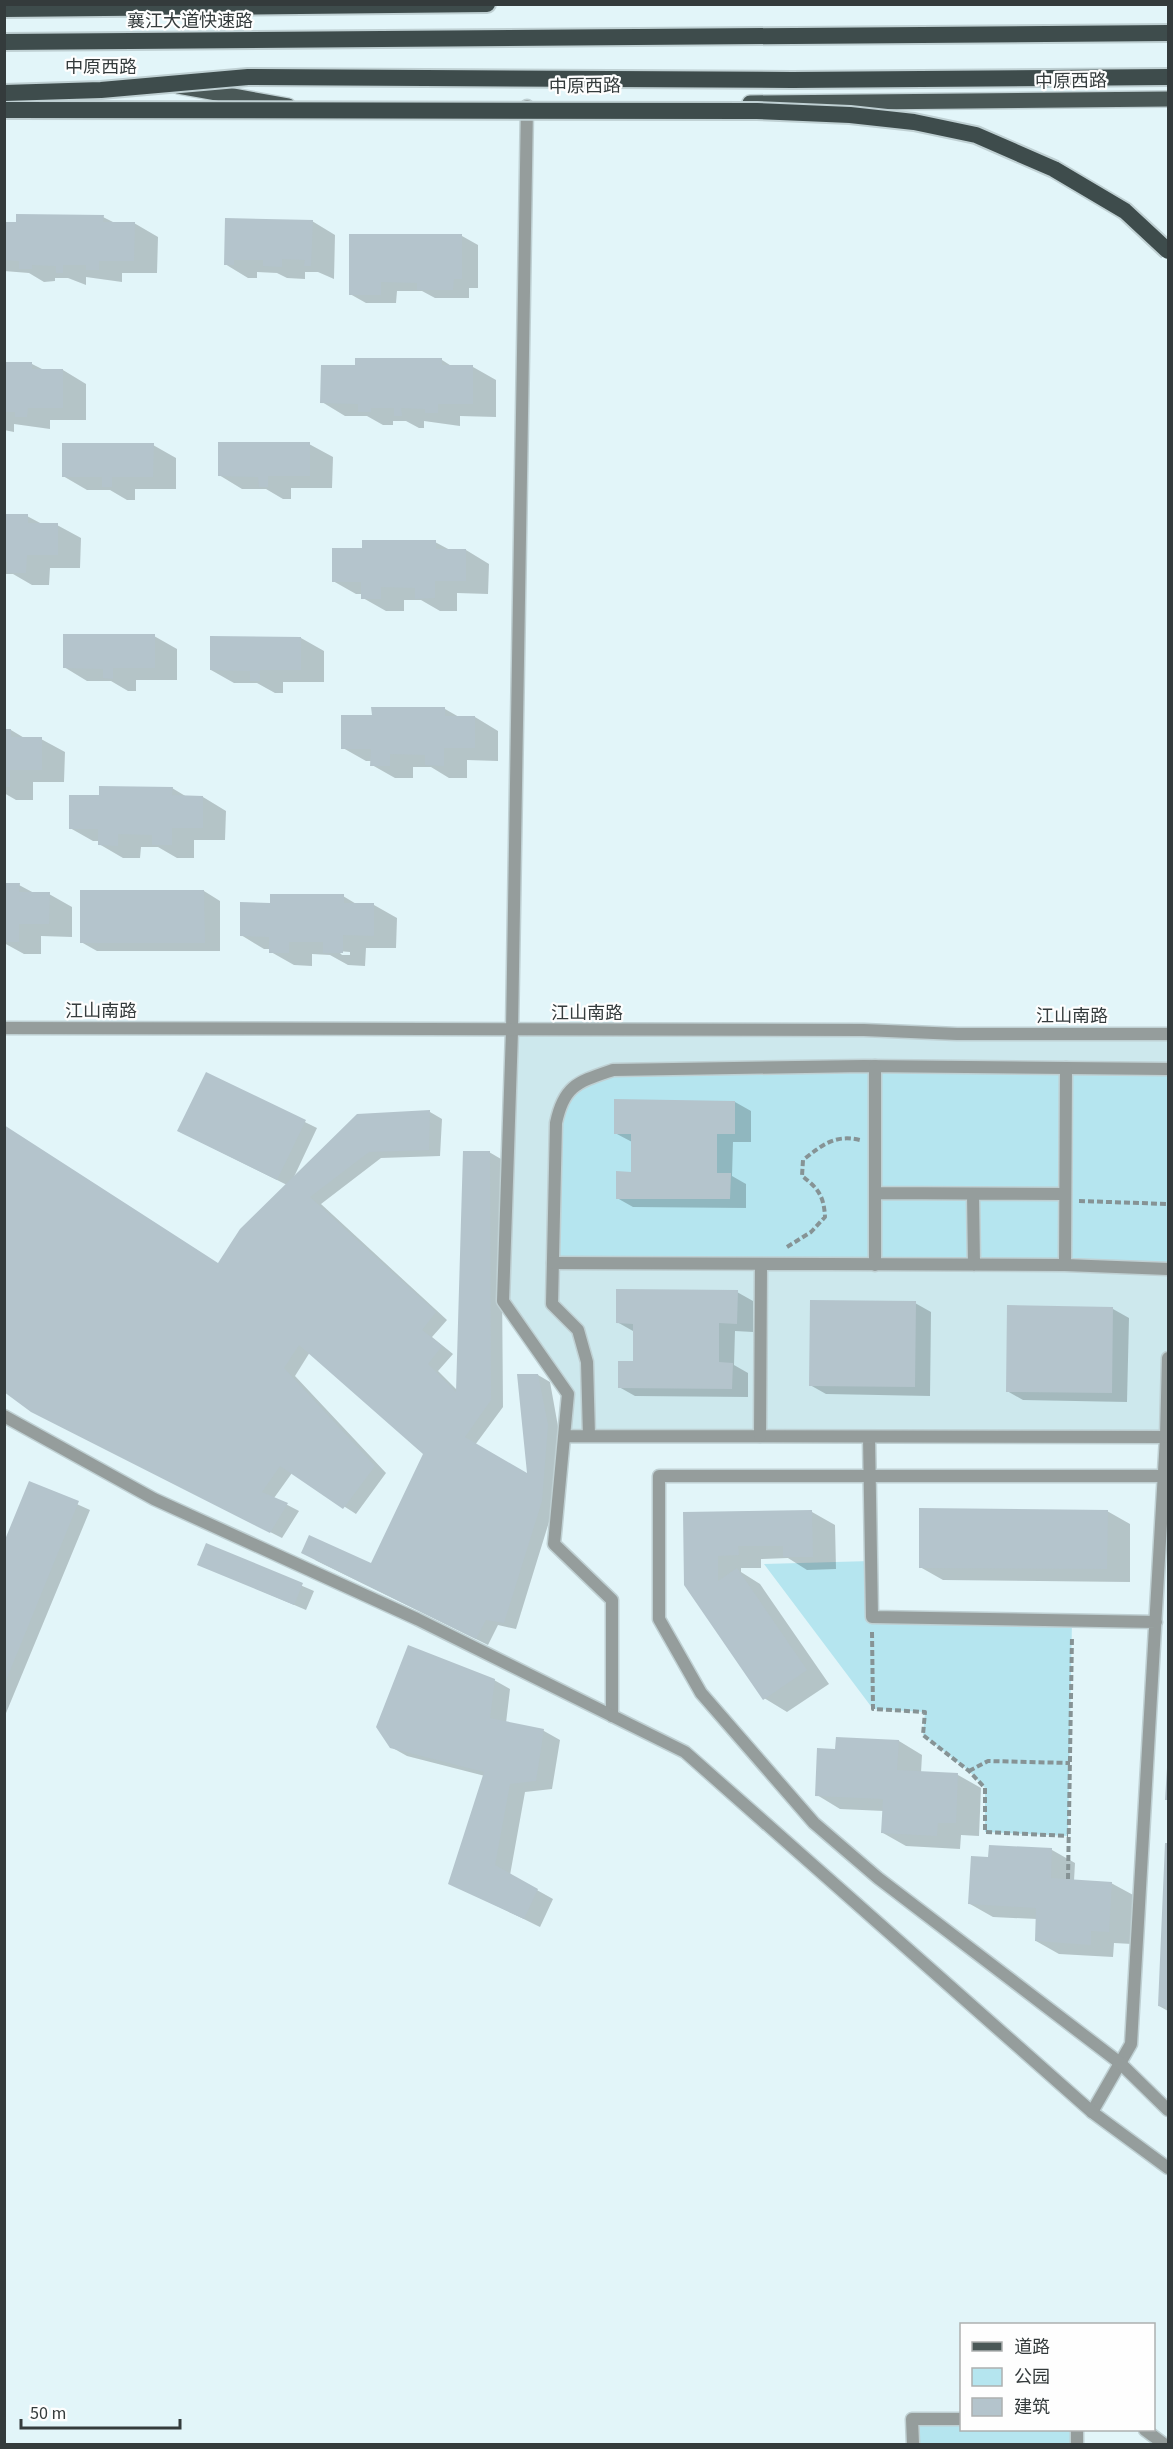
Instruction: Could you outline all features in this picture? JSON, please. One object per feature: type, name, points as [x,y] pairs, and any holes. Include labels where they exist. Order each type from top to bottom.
[{"type":"highway","name":"襄江大道快速路","points":[[4,9],[487,4]]},
{"type":"highway","name":"襄江大道快速路","points":[[4,42],[1168,33]]},
{"type":"highway","points":[[4,93],[101,90],[248,77],[792,80],[1168,77]]},
{"type":"highway","points":[[4,110],[757,111],[850,115],[904,121],[976,135],[1054,169],[1125,211],[1168,251]]},
{"type":"main road","name":"中原西路","points":[[4,87],[179,86],[302,108],[1168,99]]},
{"type":"street","points":[[527,106],[512,1031],[503,1300],[568,1394],[554,1544],[612,1600],[612,1716]]},
{"type":"street","name":"江山南路","points":[[4,1028],[512,1031],[864,1030],[957,1034],[1168,1034]]},
{"type":"street","points":[[589,1436],[587,1362],[578,1330],[552,1304],[556,1123],[561,1101],[577,1082],[613,1070],[875,1066],[1168,1070]]},
{"type":"street","points":[[875,1066],[875,1264]]},
{"type":"street","points":[[1065,1265],[1066,1068]]},
{"type":"street","points":[[875,1193],[1065,1198]]},
{"type":"street","points":[[973,1194],[974,1265]]},
{"type":"street","points":[[553,1263],[1065,1265],[1168,1269]]},
{"type":"street","points":[[760,1436],[761,1264]]},
{"type":"street","points":[[1092,2112],[1131,2044],[1166,1476],[1168,1358]]},
{"type":"street","points":[[4,1416],[154,1499],[417,1619],[685,1752],[1092,2112],[1168,2168]]},
{"type":"street","points":[[564,1436],[1167,1437]]},
{"type":"street","points":[[869,1437],[872,1617],[1156,1622]]},
{"type":"street","points":[[1166,1476],[659,1476],[659,1619],[701,1693],[814,1823],[878,1878],[1120,2063],[1168,2110]]},
{"type":"street","points":[[913,2445],[912,2419],[960,2420]]},
{"type":"street","points":[[1146,2431],[1164,2445]]},
{"type":"path","points":[[761,1264],[811,1232],[825,1216],[824,1199],[817,1188],[802,1176],[803,1160],[830,1139],[848,1137],[875,1143]]},
{"type":"path","points":[[1065,1198],[1168,1204]]},
{"type":"path","points":[[872,1617],[873,1709],[926,1712],[923,1735],[969,1771],[986,1788],[985,1832],[1068,1836]]},
{"type":"path","points":[[1068,1880],[1072,1620]]},
{"type":"path","points":[[969,1771],[988,1761],[1070,1763]]},
{"type":"shaded area","points":[[512,1031],[1168,1034],[1168,1437],[564,1436],[568,1394],[503,1301]]},
{"type":"green space","points":[[1168,1069],[1168,1269],[553,1263],[561,1101],[613,1070]]},
{"type":"green space","points":[[871,1561],[872,1616],[1072,1620],[1068,1836],[985,1832],[985,1788],[969,1771],[923,1735],[925,1712],[873,1709],[764,1564]]},
{"type":"green space","points":[[912,2419],[960,2419],[960,2431],[1077,2431],[1077,2444],[913,2444]]},
{"type":"building","points":[[16,214],[104,215],[103,222],[135,222],[134,261],[99,261],[99,270],[86,270],[86,265],[63,265],[63,273],[56,273],[56,266],[32,265],[32,269],[19,269],[19,261],[4,260],[4,222],[16,222]]},
{"type":"building","points":[[225,218],[313,220],[311,266],[304,266],[305,260],[282,259],[282,267],[263,266],[263,260],[234,260],[234,265],[224,265]]},
{"type":"building","points":[[349,234],[462,234],[462,279],[454,279],[453,290],[417,290],[417,283],[381,282],[381,295],[349,295]]},
{"type":"building","points":[[355,358],[442,358],[442,365],[473,365],[473,404],[438,404],[438,413],[425,413],[425,409],[401,408],[402,416],[394,416],[394,408],[371,408],[371,412],[358,412],[358,404],[320,403],[321,365],[355,365]]},
{"type":"building","points":[[4,362],[32,362],[32,369],[63,369],[63,408],[28,408],[27,417],[15,417],[15,412],[4,412]]},
{"type":"building","points":[[218,442],[310,442],[310,476],[268,476],[268,487],[259,487],[258,477],[218,476]]},
{"type":"building","points":[[62,443],[154,443],[153,477],[112,477],[112,487],[102,487],[102,477],[62,477]]},
{"type":"building","points":[[4,514],[28,514],[28,523],[58,523],[58,555],[27,555],[26,573],[7,573],[7,562],[4,562]]},
{"type":"building","points":[[362,540],[436,540],[436,549],[466,549],[466,581],[435,581],[435,598],[415,599],[415,588],[381,587],[381,599],[361,599],[361,582],[332,582],[332,548],[362,548]]},
{"type":"building","points":[[63,634],[155,634],[155,668],[113,668],[113,679],[103,678],[103,669],[63,668]]},
{"type":"building","points":[[210,636],[301,637],[301,670],[260,670],[260,681],[250,681],[250,671],[210,670]]},
{"type":"building","points":[[371,707],[445,707],[445,716],[475,716],[475,748],[444,748],[444,766],[425,765],[425,755],[390,754],[390,766],[370,766],[371,749],[341,749],[341,715],[372,715]]},
{"type":"building","points":[[4,729],[11,729],[11,737],[42,737],[42,770],[10,770],[10,787],[4,787]]},
{"type":"building","points":[[99,786],[173,787],[172,795],[203,796],[203,828],[172,828],[172,845],[152,845],[152,835],[118,834],[118,846],[98,845],[98,829],[69,829],[69,795],[99,795]]},
{"type":"building","points":[[4,883],[20,883],[19,892],[50,892],[49,924],[19,924],[19,942],[4,942]]},
{"type":"building","points":[[80,890],[204,890],[205,943],[80,943]]},
{"type":"building","points":[[270,894],[344,894],[344,903],[374,903],[374,936],[343,935],[343,953],[323,953],[323,942],[289,942],[289,953],[269,953],[269,937],[240,936],[240,902],[270,903]]},
{"type":"building","points":[[206,1072],[306,1120],[277,1180],[177,1131]]},
{"type":"building","points":[[614,1099],[735,1101],[735,1134],[717,1134],[717,1173],[731,1173],[730,1199],[616,1199],[616,1171],[631,1172],[631,1134],[614,1134]]},
{"type":"building","points":[[430,1110],[429,1150],[369,1152],[310,1197],[436,1312],[422,1330],[442,1346],[428,1364],[456,1392],[463,1151],[490,1151],[491,1400],[465,1437],[527,1473],[517,1374],[538,1374],[548,1425],[542,1501],[504,1623],[486,1620],[476,1639],[301,1553],[309,1535],[371,1563],[423,1454],[299,1345],[284,1368],[375,1466],[343,1509],[280,1466],[262,1492],[288,1503],[270,1533],[31,1412],[4,1392],[4,1125],[218,1263],[240,1229],[357,1114]]},
{"type":"building","points":[[616,1289],[738,1290],[737,1324],[719,1323],[719,1362],[733,1363],[732,1389],[618,1388],[618,1361],[633,1361],[633,1324],[616,1323]]},
{"type":"building","points":[[810,1300],[916,1301],[915,1387],[809,1386]]},
{"type":"building","points":[[1007,1305],[1113,1307],[1112,1393],[1006,1392]]},
{"type":"building","points":[[29,1481],[79,1501],[5,1683],[4,1542]]},
{"type":"building","points":[[919,1508],[1108,1510],[1107,1569],[919,1568]]},
{"type":"building","points":[[812,1510],[813,1557],[783,1557],[783,1546],[738,1546],[739,1555],[718,1556],[718,1581],[737,1568],[807,1670],[763,1700],[684,1585],[683,1512]]},
{"type":"building","points":[[206,1543],[303,1583],[294,1605],[197,1565]]},
{"type":"building","points":[[408,1645],[495,1679],[490,1718],[544,1729],[536,1781],[510,1784],[495,1865],[538,1889],[524,1919],[448,1884],[484,1772],[390,1748],[376,1727]]},
{"type":"building","points":[[836,1737],[899,1740],[897,1770],[958,1773],[956,1823],[938,1823],[937,1836],[881,1833],[883,1799],[815,1796],[817,1748],[835,1749]]},
{"type":"building","points":[[1167,1768],[1168,1800],[1165,1800]]},
{"type":"building","points":[[1165,1843],[1168,1843],[1168,2007],[1158,2006]]},
{"type":"building","points":[[989,1845],[1052,1848],[1051,1878],[1112,1882],[1109,1932],[1091,1931],[1091,1945],[1035,1941],[1036,1908],[968,1904],[971,1856],[988,1857]]}]
